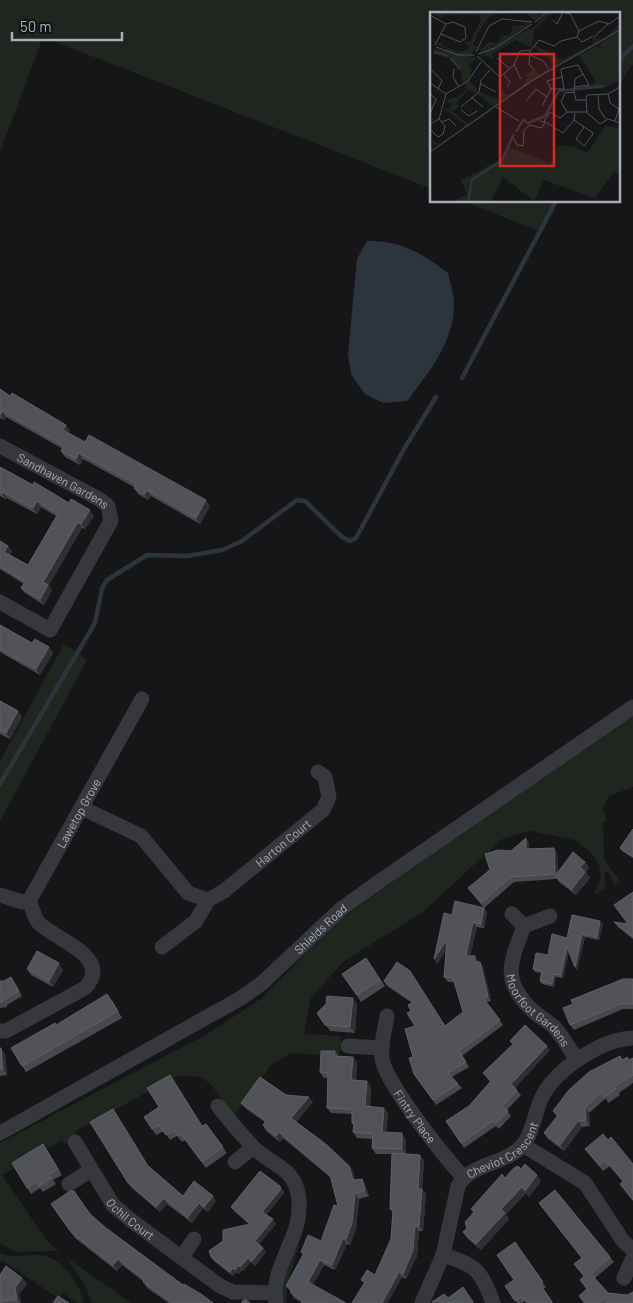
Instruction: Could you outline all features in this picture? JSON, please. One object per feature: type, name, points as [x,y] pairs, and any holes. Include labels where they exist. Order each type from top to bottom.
[{"type":"street","name":"Sandhaven Gardens","points":[[0,446],[99,499],[108,506],[111,521],[50,630],[0,602]]},
{"type":"street","name":"Lawetop Grove","points":[[29,901],[142,698]]},
{"type":"street","name":"Shields Road","points":[[0,1133],[241,998],[261,984],[342,909],[633,707]]},
{"type":"street","name":"Harton Court","points":[[162,947],[196,921],[208,900],[224,890],[323,810],[329,798],[324,777],[318,772]]},
{"type":"street","points":[[82,808],[141,836],[188,893],[208,900]]},
{"type":"street","points":[[0,895],[22,902],[29,901],[37,922],[84,953],[91,962],[93,973],[90,983],[85,988],[6,1031],[0,1032]]},
{"type":"street","points":[[512,914],[524,926],[550,916]]},
{"type":"street","name":"Moorfoot Gardens","points":[[524,926],[512,958],[511,980],[520,996],[533,1011],[555,1028],[577,1060]]},
{"type":"street","name":"Fintry Place","points":[[387,1016],[382,1059],[390,1078],[437,1147],[463,1178]]},
{"type":"street","name":"Cheviot Crescent","points":[[422,1303],[443,1255],[458,1186],[463,1178],[514,1153],[523,1144],[548,1087],[577,1060],[612,1043],[633,1038]]},
{"type":"street","points":[[348,1046],[382,1048]]},
{"type":"street","points":[[218,1106],[253,1147],[286,1171],[296,1189],[300,1204],[297,1229],[277,1276],[275,1298]]},
{"type":"street","name":"Ochil Court","points":[[75,1142],[114,1205],[132,1221],[220,1286],[233,1292],[275,1298]]},
{"type":"street","points":[[523,1144],[586,1183],[623,1241],[633,1250]]},
{"type":"street","points":[[235,1162],[253,1147]]},
{"type":"street","points":[[69,1184],[91,1170]]},
{"type":"street","points":[[182,1257],[194,1239]]},
{"type":"street","points":[[443,1255],[473,1266],[483,1279],[493,1303]]},
{"type":"street","points":[[624,1278],[633,1258]]},
{"type":"shaded area","points":[[0,0],[633,0],[633,65],[620,84],[620,12],[430,12],[430,188],[43,37],[0,152]]},
{"type":"shaded area","points":[[466,202],[556,202],[541,232]]},
{"type":"shaded area","points":[[367,241],[390,243],[420,254],[448,273],[453,292],[453,317],[445,343],[439,356],[407,401],[383,403],[365,394],[351,374],[348,354],[357,259]]},
{"type":"shaded area","points":[[64,644],[87,660],[0,821],[0,761]]},
{"type":"shaded area","points":[[633,714],[633,787],[609,796],[603,808],[607,820],[603,823],[604,859],[620,881],[614,885],[608,871],[605,872],[605,889],[594,895],[601,877],[599,865],[590,852],[574,840],[531,831],[502,839],[424,911],[343,962],[311,998],[304,1034],[341,1036],[339,1056],[291,1053],[271,1065],[234,1116],[213,1087],[202,1077],[177,1076],[74,1132],[77,1136],[65,1144],[62,1140],[2,1175],[47,1241],[59,1251],[16,1252],[0,1243],[0,1143],[209,1033],[262,998],[336,923],[460,832]]},
{"type":"shaded area","points":[[300,1243],[287,1285],[286,1303],[283,1303],[285,1271],[291,1255]]},
{"type":"shaded area","points":[[0,1253],[15,1256],[46,1256],[54,1260],[74,1279],[79,1287],[84,1303],[77,1303],[63,1293],[58,1298],[3,1261],[0,1262]]},
{"type":"shaded area","points":[[67,1258],[131,1303],[92,1303],[86,1287]]},
{"type":"building","points":[[0,389],[10,396],[12,393],[66,425],[63,430],[85,442],[89,435],[206,500],[196,518],[147,490],[144,495],[134,488],[136,484],[79,453],[76,459],[61,451],[64,446],[2,411],[0,415]]},
{"type":"building","points":[[0,467],[33,485],[34,482],[69,503],[71,499],[90,510],[81,524],[78,522],[43,582],[48,585],[40,599],[21,588],[25,582],[0,566],[0,541],[8,546],[4,552],[28,565],[58,514],[37,501],[33,508],[3,492],[2,494],[0,492]]},
{"type":"building","points":[[0,625],[32,643],[35,639],[49,647],[36,669],[0,649]]},
{"type":"building","points":[[0,701],[18,711],[6,733],[0,730]]},
{"type":"building","points":[[633,829],[633,857],[620,848]]},
{"type":"building","points":[[526,838],[526,849],[554,848],[555,874],[511,877],[481,903],[468,888],[490,870],[485,854],[498,850],[511,851]]},
{"type":"building","points":[[573,852],[585,862],[580,867],[585,872],[572,889],[555,876]]},
{"type":"building","points":[[633,892],[633,937],[614,922],[628,924],[614,905]]},
{"type":"building","points":[[455,901],[484,908],[481,924],[473,922],[466,956],[475,956],[475,962],[480,962],[488,996],[483,998],[500,1020],[459,1051],[466,1062],[448,1073],[458,1084],[433,1100],[414,1074],[409,1058],[413,1057],[405,1029],[415,1026],[407,1013],[411,1011],[408,1005],[414,1002],[384,981],[397,962],[410,971],[445,1026],[463,1012],[453,978],[444,977],[447,940],[434,959],[444,913],[452,915]]},
{"type":"building","points":[[572,915],[600,921],[597,937],[582,934],[575,967],[567,947],[561,975],[554,974],[552,984],[540,981],[542,971],[533,969],[536,953],[548,955],[552,934],[567,938]]},
{"type":"building","points":[[37,951],[59,963],[49,981],[27,969]]},
{"type":"building","points":[[366,958],[380,980],[357,995],[342,974]]},
{"type":"building","points":[[11,977],[19,991],[3,1000],[3,1002],[0,1002],[0,981]]},
{"type":"building","points":[[623,979],[633,979],[633,1004],[620,1004],[570,1025],[563,1008],[573,1004],[571,1000]]},
{"type":"building","points":[[107,994],[118,1011],[22,1066],[11,1048],[55,1023],[56,1025]]},
{"type":"building","points":[[327,996],[353,998],[350,1027],[325,1025],[317,1013],[326,1004]]},
{"type":"building","points":[[525,1025],[547,1046],[511,1084],[517,1090],[502,1106],[508,1111],[495,1124],[493,1121],[461,1143],[446,1121],[469,1106],[491,1081],[483,1073],[513,1044],[510,1041]]},
{"type":"building","points":[[1,1048],[3,1069],[0,1069]]},
{"type":"building","points":[[321,1051],[335,1051],[334,1056],[353,1057],[351,1080],[367,1081],[365,1106],[384,1108],[382,1132],[402,1133],[402,1149],[372,1148],[373,1134],[353,1132],[352,1109],[327,1108],[328,1073],[320,1072]]},
{"type":"building","points":[[620,1056],[622,1060],[627,1057],[629,1060],[633,1058],[633,1075],[614,1087],[616,1089],[604,1097],[601,1092],[585,1107],[586,1120],[578,1121],[560,1145],[544,1133],[558,1115],[553,1111],[569,1090],[589,1072]]},
{"type":"building","points":[[170,1075],[202,1126],[206,1124],[223,1147],[202,1162],[181,1134],[178,1136],[174,1130],[166,1135],[159,1125],[152,1129],[144,1117],[159,1107],[147,1088]]},
{"type":"building","points":[[260,1077],[286,1095],[309,1097],[291,1118],[327,1145],[349,1166],[353,1180],[362,1179],[365,1191],[355,1193],[352,1223],[346,1239],[343,1238],[332,1265],[320,1260],[308,1282],[346,1303],[302,1303],[302,1300],[291,1293],[291,1288],[286,1286],[304,1253],[301,1252],[308,1235],[321,1241],[334,1205],[338,1206],[330,1175],[279,1132],[276,1136],[263,1125],[266,1121],[241,1103]]},
{"type":"building","points":[[113,1109],[148,1166],[183,1196],[194,1181],[213,1196],[204,1207],[199,1203],[188,1217],[164,1198],[156,1207],[128,1183],[90,1122]]},
{"type":"building","points":[[603,1134],[608,1140],[611,1137],[633,1164],[633,1200],[620,1184],[623,1181],[605,1160],[599,1165],[585,1149]]},
{"type":"building","points":[[43,1144],[58,1169],[49,1174],[51,1178],[39,1186],[36,1182],[27,1188],[12,1163]]},
{"type":"building","points":[[392,1153],[420,1155],[418,1189],[422,1189],[419,1226],[415,1226],[413,1250],[403,1274],[399,1272],[382,1303],[352,1303],[365,1282],[361,1280],[367,1270],[375,1275],[391,1239],[393,1210],[390,1209]]},
{"type":"building","points":[[525,1164],[537,1175],[525,1191],[522,1187],[501,1209],[505,1213],[476,1244],[463,1232],[467,1228],[465,1222],[474,1212],[471,1209],[502,1174],[505,1178],[514,1168],[518,1166],[521,1169]]},
{"type":"building","points":[[260,1171],[280,1186],[281,1189],[262,1212],[273,1219],[255,1241],[263,1248],[252,1261],[248,1258],[240,1267],[239,1265],[235,1270],[233,1268],[230,1272],[211,1257],[209,1251],[223,1241],[223,1230],[250,1224],[231,1207]]},
{"type":"building","points":[[555,1190],[610,1257],[591,1274],[608,1293],[627,1295],[633,1292],[633,1303],[606,1303],[606,1297],[599,1303],[585,1303],[579,1296],[587,1289],[580,1280],[584,1276],[574,1264],[582,1258],[539,1203]]},
{"type":"building","points":[[70,1191],[74,1191],[90,1214],[106,1228],[183,1285],[201,1294],[213,1303],[173,1303],[143,1282],[144,1279],[118,1259],[113,1265],[71,1232],[51,1204]]},
{"type":"building","points":[[515,1242],[543,1282],[540,1284],[551,1303],[527,1303],[521,1297],[515,1301],[505,1286],[514,1280],[497,1255]]},
{"type":"building","points":[[6,1266],[22,1278],[15,1288],[17,1299],[0,1303],[0,1275]]},
{"type":"building","points":[[463,1287],[472,1303],[432,1302],[444,1294],[448,1298]]},
{"type":"building","points":[[58,1296],[69,1303],[53,1303]]},
{"type":"building","points":[[245,1299],[250,1303],[241,1303]]},
{"type":"waterway","points":[[620,59],[633,46]]},
{"type":"waterway","points":[[462,378],[555,202]]},
{"type":"waterway","points":[[0,784],[95,623],[102,588],[107,580],[147,555],[187,556],[222,550],[242,541],[297,500],[305,501],[342,537],[350,541],[356,538],[404,449],[436,397]]}]
